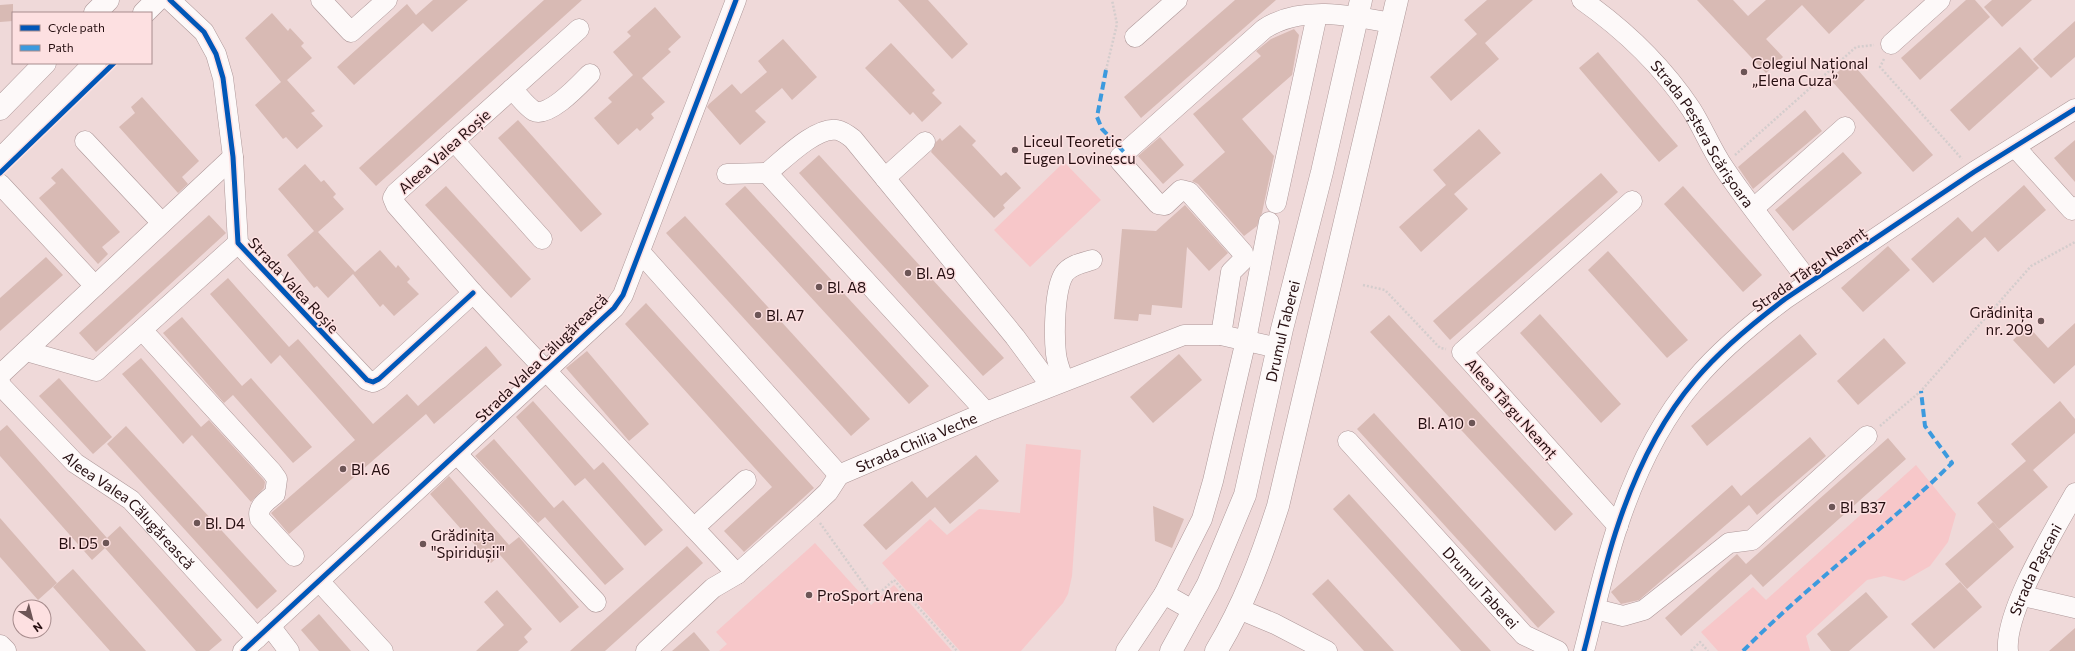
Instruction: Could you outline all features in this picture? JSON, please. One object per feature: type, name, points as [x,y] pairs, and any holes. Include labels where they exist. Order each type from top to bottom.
[{"type":"main road","points":[[96,12],[108,0]]},
{"type":"main road","points":[[145,12],[157,0]]},
{"type":"main road","points":[[1216,651],[1239,609],[1261,558],[1278,506],[1397,0]]},
{"type":"main road","name":"Drumul Taberei","points":[[1171,651],[1194,611],[1231,532],[1245,495],[1278,348],[1322,172],[1358,8]]},
{"type":"main road","points":[[1348,51],[1365,49],[1381,64]]},
{"type":"main road","points":[[0,109],[44,64]]},
{"type":"main road","points":[[0,160],[94,64]]},
{"type":"main road","points":[[1256,449],[1268,459],[1278,461],[1289,460]]},
{"type":"main road","points":[[1245,495],[1261,492],[1268,494],[1278,506]]},
{"type":"main road","points":[[0,646],[5,651]]},
{"type":"street","name":"Strada Valea Roșie","points":[[170,0],[204,32],[216,54],[223,78],[233,157],[238,243],[367,380],[373,382],[379,379],[473,293]]},
{"type":"street","points":[[321,0],[351,32],[387,0]]},
{"type":"street","name":"Strada Valea Călugărească","points":[[257,638],[547,372],[614,308],[623,295],[736,0]]},
{"type":"street","points":[[1136,37],[1177,0]]},
{"type":"street","name":"Strada Peștera Scărișoara","points":[[1582,0],[1604,15],[1639,46],[1667,76],[1691,109],[1723,167],[1809,282]]},
{"type":"street","points":[[1891,44],[1940,0]]},
{"type":"street","points":[[1221,335],[1231,272],[1244,259],[1243,253],[1187,190],[1181,190],[1165,205],[1158,204],[1120,161],[1120,156],[1264,30],[1286,18],[1317,15],[1358,8],[1391,23]]},
{"type":"street","points":[[1276,203],[1317,15]]},
{"type":"street","name":"Aleea Valea Roșie","points":[[579,29],[396,193],[393,198],[396,205],[473,293],[737,574]]},
{"type":"street","points":[[512,88],[530,108],[536,112],[544,111],[555,106],[590,74]]},
{"type":"street","name":"Strada Târgu Neamț","points":[[1584,651],[1618,526],[1635,481],[1674,408],[1695,380],[1756,321],[1809,282],[1974,172],[2075,109]]},
{"type":"street","points":[[1754,208],[1845,127]]},
{"type":"street","points":[[726,174],[767,173],[811,137],[836,129],[853,139],[1015,337],[1057,384]]},
{"type":"street","points":[[85,141],[162,224]]},
{"type":"street","points":[[454,141],[542,239]]},
{"type":"street","points":[[885,178],[925,142]]},
{"type":"street","points":[[2015,147],[2072,210],[2075,207]]},
{"type":"street","points":[[0,375],[233,157]]},
{"type":"street","points":[[767,173],[986,412]]},
{"type":"street","points":[[0,184],[95,286]]},
{"type":"street","name":"Aleea Târgu Neamț","points":[[1618,526],[1462,352],[1632,200]]},
{"type":"street","points":[[1126,651],[1164,594],[1202,519],[1213,482],[1246,340],[1269,222]]},
{"type":"street","points":[[26,351],[96,371],[238,243]]},
{"type":"street","name":"Strada Chilia Veche","points":[[640,252],[839,475],[986,412],[1174,338],[1200,334],[1221,335],[1278,348]]},
{"type":"street","points":[[1057,384],[1056,317],[1060,286],[1065,273],[1069,269],[1078,264],[1092,260]]},
{"type":"street","points":[[142,330],[277,479],[278,487],[275,494],[259,508],[258,514],[260,519],[294,556]]},
{"type":"street","name":"Aleea Valea Călugărească","points":[[0,383],[2,387],[75,463],[131,500],[257,638]]},
{"type":"street","points":[[1595,609],[1623,616],[1644,610],[1729,543],[1752,540],[1867,436]]},
{"type":"street","name":"Drumul Taberei","points":[[1348,441],[1524,635],[1558,651]]},
{"type":"street","points":[[457,454],[596,602]]},
{"type":"street","points":[[646,651],[713,588],[737,574],[810,509],[828,492],[839,475]]},
{"type":"street","points":[[694,528],[746,480]]},
{"type":"street","name":"Strada Pașcani","points":[[2008,651],[2010,626],[2022,596],[2037,563],[2075,493]]},
{"type":"street","points":[[319,581],[383,651]]},
{"type":"street","points":[[1164,594],[1194,611]]},
{"type":"street","points":[[2022,596],[2075,608]]},
{"type":"street","points":[[1239,609],[1276,624],[1327,651]]},
{"type":"street","points":[[257,638],[289,651]]},
{"type":"path","points":[[1106,70],[1117,24],[1112,0]]},
{"type":"path","points":[[1723,167],[1856,47],[1891,44]]},
{"type":"path","points":[[1891,44],[1880,67],[1974,172]]},
{"type":"path","points":[[1867,436],[1921,391],[2031,266],[2075,242]]},
{"type":"path","points":[[1364,285],[1385,290],[1440,348],[1462,352]]},
{"type":"path","points":[[810,509],[870,593],[878,595],[894,580],[957,651]]},
{"type":"path","points":[[1691,651],[1700,642],[1708,651]]},
{"type":"shaded area","points":[[1064,162],[1101,200],[1030,267],[994,230]]},
{"type":"shaded area","points":[[1026,444],[1081,450],[1072,576],[1068,594],[1063,603],[1021,651],[960,651],[882,563],[930,519],[947,535],[979,509],[1020,513]]},
{"type":"shaded area","points":[[1916,465],[1956,514],[1948,542],[1930,566],[1904,581],[1884,576],[1867,580],[1806,636],[1810,651],[1718,651],[1701,632],[1753,587],[1766,600]]},
{"type":"shaded area","name":"ProSport Arena","points":[[815,543],[871,605],[894,585],[952,651],[719,651],[727,644],[716,632]]},
{"type":"building","points":[[433,0],[468,0],[432,32],[423,23],[354,85],[337,67],[407,4],[416,15]]},
{"type":"building","points":[[544,0],[582,0],[376,186],[359,168]]},
{"type":"building","points":[[898,0],[928,0],[968,44],[952,59]]},
{"type":"building","points":[[1235,0],[1276,0],[1141,118],[1124,97]]},
{"type":"building","points":[[1487,0],[1533,0],[1485,43],[1499,59],[1451,101],[1430,77],[1477,34],[1464,20]]},
{"type":"building","points":[[1697,0],[1733,0],[1748,16],[1766,0],[1865,0],[1829,34],[1802,5],[1766,39],[1783,57],[1766,73]]},
{"type":"building","points":[[1966,0],[1975,0],[1990,17],[1920,80],[1901,58]]},
{"type":"building","points":[[1992,0],[2032,0],[2002,27],[1984,7]]},
{"type":"building","points":[[13,4],[12,21],[0,22],[0,5]]},
{"type":"building","points":[[655,7],[681,37],[668,49],[671,52],[642,78],[665,102],[651,114],[654,118],[640,131],[637,128],[618,145],[594,118],[612,102],[608,98],[633,75],[613,52],[631,36],[627,32]]},
{"type":"building","points":[[272,13],[288,31],[290,28],[304,43],[301,46],[312,58],[287,80],[315,111],[311,113],[323,126],[297,149],[286,137],[283,139],[255,105],[281,82],[245,38]]},
{"type":"building","points":[[2075,21],[2075,57],[2051,78],[2033,59]]},
{"type":"building","points":[[1294,29],[1299,35],[1292,75],[1242,119],[1274,156],[1262,213],[1257,226],[1244,236],[1198,184],[1192,181],[1225,152],[1193,114],[1261,56],[1256,51],[1271,39]]},
{"type":"building","points":[[783,39],[817,77],[792,100],[782,88],[755,111],[766,122],[740,145],[707,107],[732,84],[741,94],[767,72],[758,61]]},
{"type":"building","points":[[891,43],[935,90],[932,93],[942,103],[922,122],[913,112],[910,115],[865,68]]},
{"type":"building","points":[[2020,47],[2039,68],[1969,131],[1950,110]]},
{"type":"building","points":[[1598,52],[1678,146],[1659,162],[1579,68]]},
{"type":"building","points":[[1850,61],[1933,155],[1913,172],[1830,79]]},
{"type":"building","points":[[142,97],[199,161],[182,177],[188,184],[178,193],[119,127],[135,113],[131,107]]},
{"type":"building","points":[[1805,110],[1822,131],[1753,189],[1738,167]]},
{"type":"building","points":[[518,120],[602,214],[581,232],[498,138]]},
{"type":"building","points":[[960,125],[976,141],[972,145],[1001,176],[1006,172],[1021,188],[1003,205],[1005,208],[994,218],[931,152],[936,142],[940,138],[942,141]]},
{"type":"building","points":[[1479,129],[1501,153],[1454,194],[1468,209],[1421,252],[1399,227],[1446,185],[1433,170]]},
{"type":"building","points":[[1160,137],[1184,165],[1163,184],[1138,156]]},
{"type":"building","points":[[2075,140],[2075,182],[2054,158]]},
{"type":"building","points":[[1843,152],[1862,173],[1793,231],[1775,210]]},
{"type":"building","name":"Bl. A9","points":[[819,155],[1004,358],[983,376],[799,173]]},
{"type":"building","points":[[305,164],[321,182],[324,180],[336,194],[333,197],[344,209],[318,232],[355,272],[380,250],[396,268],[398,265],[410,279],[407,282],[419,294],[394,316],[383,304],[380,307],[353,274],[328,298],[317,286],[314,288],[287,255],[314,231],[278,189]]},
{"type":"building","points":[[62,168],[120,232],[102,247],[108,254],[98,264],[39,198],[56,183],[51,178]]},
{"type":"building","points":[[1601,173],[1618,192],[1450,340],[1433,321]]},
{"type":"building","points":[[2024,185],[2046,210],[1998,252],[1985,237],[1933,283],[1911,259],[1958,217],[1972,232]]},
{"type":"building","points":[[446,186],[531,279],[511,298],[425,205]]},
{"type":"building","name":"Bl. A8","points":[[745,186],[929,386],[909,404],[725,204]]},
{"type":"building","points":[[1683,186],[1762,275],[1743,292],[1664,204]]},
{"type":"building","points":[[1185,205],[1228,253],[1209,271],[1187,247],[1182,308],[1152,305],[1151,315],[1139,314],[1138,321],[1114,319],[1122,229],[1156,231]]},
{"type":"building","points":[[209,215],[226,233],[96,352],[79,333]]},
{"type":"building","name":"Bl. A7","points":[[685,216],[870,419],[851,436],[666,233]]},
{"type":"building","points":[[1888,246],[1910,270],[1863,312],[1841,288]]},
{"type":"building","points":[[1608,251],[1688,340],[1667,358],[1588,270]]},
{"type":"building","points":[[46,257],[63,275],[0,331],[0,298]]},
{"type":"building","points":[[228,278],[289,347],[298,339],[373,424],[407,394],[418,406],[486,346],[502,365],[434,424],[426,414],[289,534],[271,513],[355,440],[280,355],[271,364],[210,294]]},
{"type":"building","points":[[646,303],[814,488],[744,552],[724,531],[772,487],[625,324]]},
{"type":"building","points":[[1540,314],[1621,404],[1601,423],[1520,333]]},
{"type":"building","name":"Bl. A10","points":[[1389,315],[1573,514],[1555,531],[1370,332]]},
{"type":"building","points":[[182,317],[242,386],[251,378],[312,447],[293,463],[233,395],[224,403],[163,333]]},
{"type":"building","points":[[2075,323],[2075,365],[2054,384],[2013,340],[2028,326],[2048,348]]},
{"type":"building","points":[[1800,334],[1817,354],[1707,446],[1691,426]]},
{"type":"building","points":[[1884,338],[1906,363],[1858,405],[1837,381]]},
{"type":"building","points":[[587,351],[649,424],[629,441],[566,368]]},
{"type":"building","points":[[1179,354],[1202,380],[1153,423],[1130,397]]},
{"type":"building","points":[[141,358],[201,427],[209,420],[263,479],[265,482],[264,488],[251,502],[192,435],[183,444],[122,374]]},
{"type":"building","points":[[59,378],[112,437],[93,454],[39,396]]},
{"type":"building","points":[[533,401],[594,470],[603,462],[663,530],[645,546],[585,478],[575,486],[516,417]]},
{"type":"building","points":[[2060,401],[2075,419],[2075,433],[2033,470],[2048,487],[1999,529],[1977,503],[2026,461],[2011,444]]},
{"type":"building","points":[[1374,413],[1555,612],[1538,628],[1357,429]]},
{"type":"building","name":"Bl. D5","points":[[7,425],[107,538],[120,526],[222,640],[209,651],[196,651],[105,548],[92,560],[0,456],[0,431]]},
{"type":"building","name":"Bl. D4","points":[[126,426],[277,591],[257,609],[107,444]]},
{"type":"building","points":[[1810,437],[1826,456],[1757,515],[1749,505],[1639,600],[1621,604],[1611,592],[1732,485],[1741,496]]},
{"type":"building","name":"Bl. B37","points":[[1888,438],[1906,459],[1763,587],[1751,574],[1681,636],[1665,618],[1737,554],[1746,564]]},
{"type":"building","points":[[494,439],[554,508],[563,500],[624,569],[605,585],[545,517],[538,523],[475,456]]},
{"type":"building","points":[[976,455],[999,481],[950,524],[935,507],[886,550],[863,525],[912,481],[927,498]]},
{"type":"building","points":[[449,476],[509,545],[519,537],[579,607],[560,623],[500,555],[491,563],[430,494]]},
{"type":"building","points":[[1349,494],[1491,651],[1461,651],[1333,509]]},
{"type":"building","points":[[1153,506],[1184,519],[1172,548],[1155,541]]},
{"type":"building","points":[[0,518],[57,583],[39,599],[37,599],[0,557]]},
{"type":"building","points":[[1993,522],[2014,547],[1967,589],[1945,564]]},
{"type":"building","points":[[687,546],[703,563],[605,651],[570,651]]},
{"type":"building","points":[[73,569],[146,651],[110,651],[53,587]]},
{"type":"building","points":[[1328,579],[1394,651],[1364,651],[1312,594]]},
{"type":"building","points":[[1960,582],[1982,607],[1934,649],[1911,624]]},
{"type":"building","points":[[497,590],[532,629],[524,637],[528,642],[518,651],[476,651],[504,625],[484,602]]},
{"type":"building","points":[[1866,592],[1888,617],[1849,651],[1831,651],[1817,634]]},
{"type":"building","points":[[319,614],[351,651],[319,651],[301,630]]},
{"type":"building","points":[[2075,628],[2075,651],[2049,651]]},
{"type":"building","points":[[694,632],[710,651],[672,651]]},
{"type":"marked path","points":[[1106,70],[1097,117],[1102,129],[1124,152]]},
{"type":"marked path","points":[[1743,651],[1768,626],[1900,511],[1952,463],[1925,426],[1921,391]]},
{"type":"cycle path","points":[[170,0],[204,32],[216,54],[223,78],[233,157],[238,243],[367,380],[373,382],[379,379],[473,293]]},
{"type":"cycle path","points":[[243,651],[614,308],[623,295],[736,0]]},
{"type":"cycle path","points":[[0,173],[113,64]]},
{"type":"cycle path","points":[[1584,651],[1608,556],[1632,487],[1660,430],[1682,396],[1695,380],[1738,337],[1785,299],[1974,172],[2075,109]]},
{"type":"place","name":"Colegiul Național „Elena Cuza”","points":[[1744,72]]},
{"type":"place","name":"Liceul Teoretic Eugen Lovinescu","points":[[1015,150]]},
{"type":"place","name":"Bl. A9","points":[[908,273]]},
{"type":"place","name":"Bl. A8","points":[[819,287]]},
{"type":"place","name":"Bl. A7","points":[[758,315]]},
{"type":"place","name":"Grădinița nr. 209","points":[[2041,321]]},
{"type":"place","name":"Bl. A10","points":[[1472,423]]},
{"type":"place","name":"Bl. A6","points":[[343,469]]},
{"type":"place","name":"Bl. B37","points":[[1832,507]]},
{"type":"place","name":"Bl. D4","points":[[197,523]]},
{"type":"place","name":"Bl. D5","points":[[106,543]]},
{"type":"place","name":"Grădiniţa \"Spiridușii\"","points":[[423,544]]},
{"type":"place","name":"ProSport Arena","points":[[809,595]]}]
